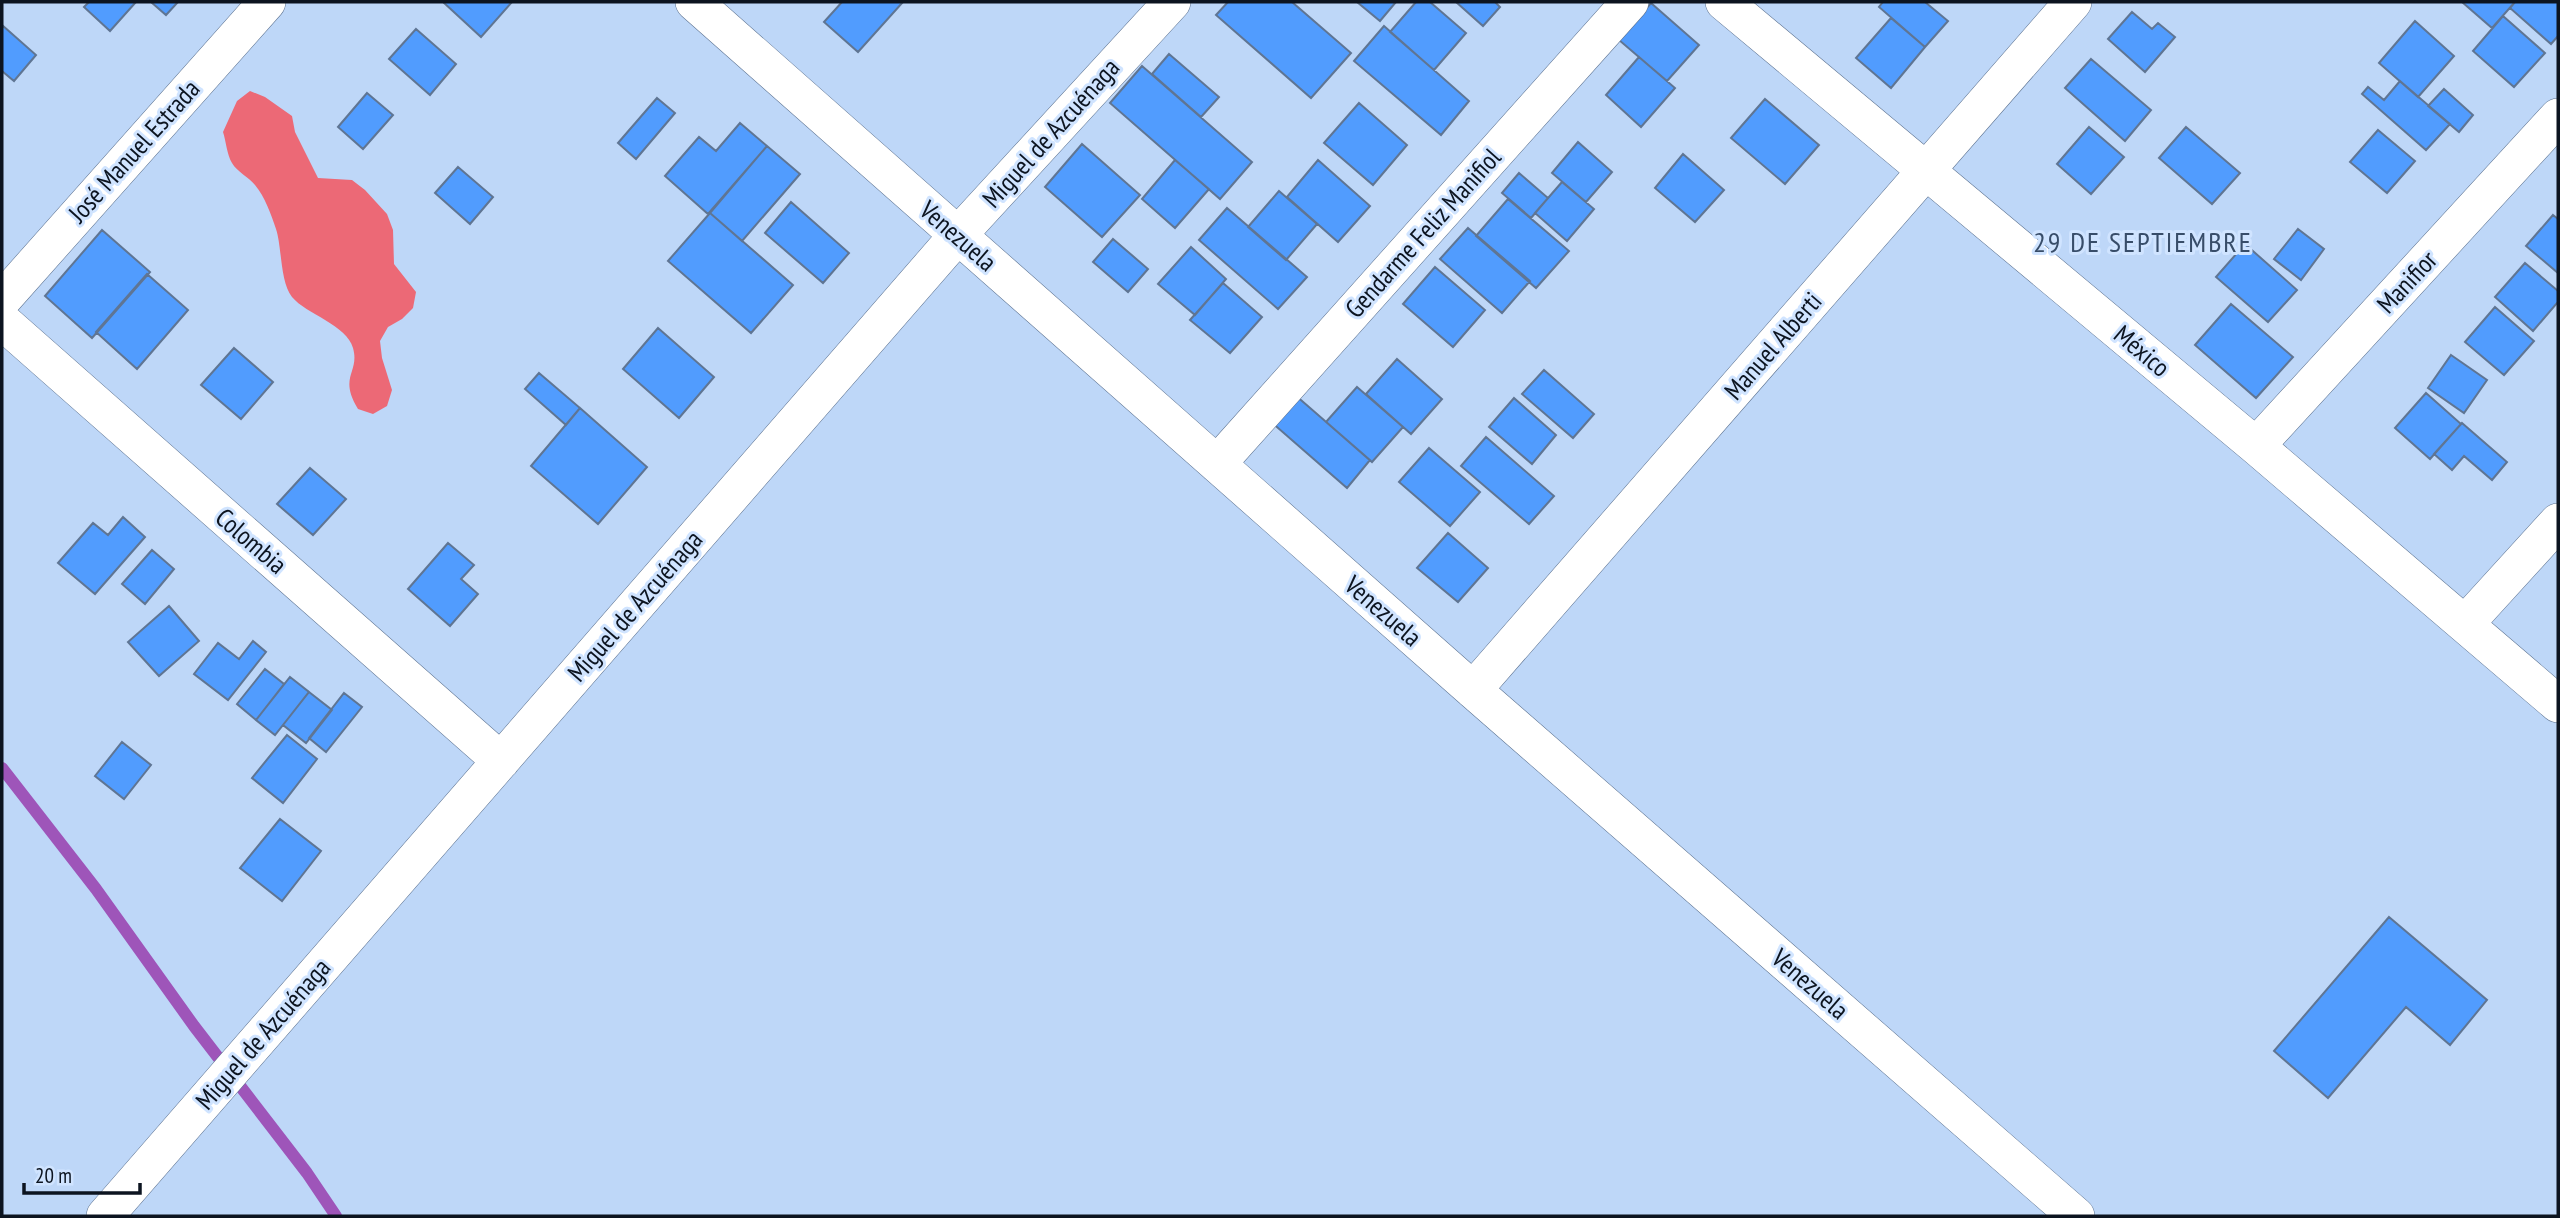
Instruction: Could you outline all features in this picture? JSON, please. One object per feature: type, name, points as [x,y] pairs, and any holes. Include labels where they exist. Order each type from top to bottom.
[{"type":"street","name":"José Manuel Estrada","points":[[2,300],[267,2]]},
{"type":"street","name":"Venezuela","points":[[694,2],[1473,690],[2076,1216]]},
{"type":"street","name":"Miguel de Azcuénaga","points":[[105,1216],[958,235],[1172,2]]},
{"type":"street","name":"Gendarme Feliz Manifiol","points":[[1217,464],[1630,2]]},
{"type":"street","name":"México","points":[[1724,2],[2256,446],[2558,704]]},
{"type":"street","name":"Manuel Alberti","points":[[1473,690],[2073,2]]},
{"type":"street","name":"Manifior","points":[[2256,446],[2558,117]]},
{"type":"street","name":"Colombia","points":[[2,321],[501,761]]},
{"type":"street","points":[[2465,624],[2558,522]]},
{"type":"shaded area","points":[[250,91],[265,97],[292,116],[295,132],[318,178],[352,180],[387,214],[393,230],[394,264],[416,292],[413,308],[402,319],[388,327],[380,341],[382,358],[392,390],[387,406],[373,414],[358,409],[352,398],[349,382],[354,356],[349,340],[335,326],[298,303],[288,291],[278,236],[267,206],[255,185],[230,160],[223,132],[237,101]]},
{"type":"building","points":[[89,2],[136,2],[110,31],[84,7]]},
{"type":"building","points":[[151,2],[178,2],[166,15]]},
{"type":"building","points":[[443,2],[512,2],[481,37]]},
{"type":"building","points":[[842,2],[903,2],[858,52],[824,22]]},
{"type":"building","points":[[1228,2],[1292,2],[1351,53],[1311,98],[1216,15]]},
{"type":"building","points":[[1357,2],[1396,2],[1380,21]]},
{"type":"building","points":[[1416,2],[1430,2],[1466,33],[1434,70],[1390,32]]},
{"type":"building","points":[[1456,2],[1495,2],[1500,7],[1483,26]]},
{"type":"building","points":[[1883,2],[1925,2],[1948,21],[1925,47],[1879,7]]},
{"type":"building","points":[[2462,2],[2515,2],[2492,28]]},
{"type":"building","points":[[2515,2],[2558,2],[2558,36],[2551,44],[2510,8]]},
{"type":"building","points":[[1651,3],[1699,45],[1667,81],[1619,40]]},
{"type":"building","points":[[2132,12],[2152,29],[2158,23],[2175,37],[2145,72],[2108,39]]},
{"type":"building","points":[[2503,16],[2545,53],[2514,87],[2473,51]]},
{"type":"building","points":[[1891,18],[1925,47],[1891,88],[1856,58]]},
{"type":"building","points":[[2415,21],[2454,56],[2418,97],[2379,63]]},
{"type":"building","points":[[2,25],[36,55],[14,81],[2,71]]},
{"type":"building","points":[[1384,26],[1469,101],[1441,135],[1354,61]]},
{"type":"building","points":[[416,29],[456,64],[430,95],[389,59]]},
{"type":"building","points":[[1169,54],[1219,97],[1201,117],[1152,74]]},
{"type":"building","points":[[1639,57],[1675,88],[1641,127],[1606,95]]},
{"type":"building","points":[[2091,59],[2151,110],[2125,141],[2065,88]]},
{"type":"building","points":[[1142,66],[1252,162],[1220,199],[1110,103]]},
{"type":"building","points":[[2400,81],[2450,124],[2426,150],[2362,94],[2368,87],[2384,100]]},
{"type":"building","points":[[2444,89],[2473,115],[2459,132],[2428,106]]},
{"type":"building","points":[[367,93],[393,115],[363,149],[338,127]]},
{"type":"building","points":[[657,98],[675,113],[636,159],[618,143]]},
{"type":"building","points":[[1765,99],[1819,145],[1785,184],[1731,138]]},
{"type":"building","points":[[1359,103],[1407,145],[1373,185],[1324,143]]},
{"type":"building","points":[[740,123],[767,146],[708,214],[665,176],[699,137],[716,151]]},
{"type":"building","points":[[2089,127],[2124,157],[2091,194],[2057,164]]},
{"type":"building","points":[[2186,127],[2240,173],[2212,204],[2159,158]]},
{"type":"building","points":[[2378,130],[2415,161],[2387,193],[2350,162]]},
{"type":"building","points":[[1578,142],[1612,172],[1586,202],[1552,173]]},
{"type":"building","points":[[1082,144],[1140,195],[1102,237],[1045,187]]},
{"type":"building","points":[[767,146],[800,174],[742,241],[710,213]]},
{"type":"building","points":[[1683,154],[1724,190],[1695,222],[1655,188]]},
{"type":"building","points":[[1175,160],[1209,189],[1175,228],[1142,199]]},
{"type":"building","points":[[1318,160],[1370,206],[1338,242],[1287,197]]},
{"type":"building","points":[[458,167],[493,197],[470,224],[435,193]]},
{"type":"building","points":[[1519,173],[1548,198],[1531,218],[1502,193]]},
{"type":"building","points":[[1562,182],[1594,209],[1567,241],[1535,213]]},
{"type":"building","points":[[1279,191],[1317,224],[1286,260],[1248,227]]},
{"type":"building","points":[[1508,199],[1569,251],[1536,288],[1476,236]]},
{"type":"building","points":[[791,202],[849,253],[823,283],[765,233]]},
{"type":"building","points":[[1227,208],[1307,277],[1278,309],[1199,240]]},
{"type":"building","points":[[710,213],[793,285],[751,333],[668,261]]},
{"type":"building","points":[[2553,215],[2558,219],[2558,273],[2526,246]]},
{"type":"building","points":[[1468,228],[1530,281],[1502,313],[1440,259]]},
{"type":"building","points":[[2298,229],[2324,249],[2301,280],[2274,259]]},
{"type":"building","points":[[102,230],[150,272],[92,338],[45,296]]},
{"type":"building","points":[[1113,239],[1148,269],[1128,292],[1093,262]]},
{"type":"building","points":[[2245,244],[2297,290],[2268,322],[2216,277]]},
{"type":"building","points":[[1191,247],[1226,279],[1195,315],[1158,284]]},
{"type":"building","points":[[2525,263],[2558,291],[2558,302],[2533,331],[2495,297]]},
{"type":"building","points":[[1435,267],[1485,310],[1453,347],[1403,304]]},
{"type":"building","points":[[147,274],[188,310],[137,369],[96,332]]},
{"type":"building","points":[[1223,283],[1262,317],[1230,353],[1190,320]]},
{"type":"building","points":[[2231,304],[2293,357],[2256,398],[2195,345]]},
{"type":"building","points":[[2495,307],[2534,341],[2504,375],[2465,342]]},
{"type":"building","points":[[658,328],[714,377],[679,418],[623,369]]},
{"type":"building","points":[[234,348],[273,382],[241,419],[201,385]]},
{"type":"building","points":[[2451,355],[2487,380],[2464,413],[2428,388]]},
{"type":"building","points":[[1397,359],[1442,399],[1411,434],[1366,394]]},
{"type":"building","points":[[1544,370],[1594,414],[1573,438],[1522,394]]},
{"type":"building","points":[[539,373],[580,408],[566,425],[525,389]]},
{"type":"building","points":[[1357,387],[1403,427],[1372,462],[1326,422]]},
{"type":"building","points":[[2426,393],[2461,424],[2430,459],[2395,428]]},
{"type":"building","points":[[1294,394],[1370,460],[1347,488],[1270,421]]},
{"type":"building","points":[[1514,398],[1556,435],[1532,464],[1489,427]]},
{"type":"building","points":[[580,408],[647,467],[598,524],[531,466]]},
{"type":"building","points":[[2462,423],[2507,462],[2492,480],[2464,456],[2452,470],[2434,454]]},
{"type":"building","points":[[1486,437],[1554,496],[1529,524],[1461,466]]},
{"type":"building","points":[[1429,448],[1480,492],[1450,526],[1399,482]]},
{"type":"building","points":[[310,468],[346,499],[313,535],[277,504]]},
{"type":"building","points":[[123,517],[145,537],[95,594],[58,563],[93,523],[108,535]]},
{"type":"building","points":[[1448,533],[1488,568],[1458,602],[1417,568]]},
{"type":"building","points":[[448,543],[474,565],[461,579],[478,594],[450,626],[408,589]]},
{"type":"building","points":[[152,550],[174,569],[145,604],[122,584]]},
{"type":"building","points":[[169,606],[199,641],[159,676],[128,642]]},
{"type":"building","points":[[253,641],[266,652],[228,700],[194,674],[218,643],[239,659]]},
{"type":"building","points":[[265,669],[284,684],[256,720],[237,704]]},
{"type":"building","points":[[290,677],[309,692],[275,735],[256,720]]},
{"type":"building","points":[[309,692],[332,710],[306,743],[283,725]]},
{"type":"building","points":[[344,693],[362,707],[326,752],[309,738]]},
{"type":"building","points":[[287,735],[317,759],[283,803],[252,778]]},
{"type":"building","points":[[122,742],[151,765],[124,799],[95,776]]},
{"type":"building","points":[[280,819],[321,851],[282,901],[240,868]]},
{"type":"building","points":[[2389,917],[2487,1000],[2450,1045],[2406,1007],[2328,1098],[2274,1051]]},
{"type":"waterway","points":[[2,768],[96,889],[336,1216]]},
{"type":"district","name":"29 DE SEPTIEMBRE","points":[[2143,242]]}]
